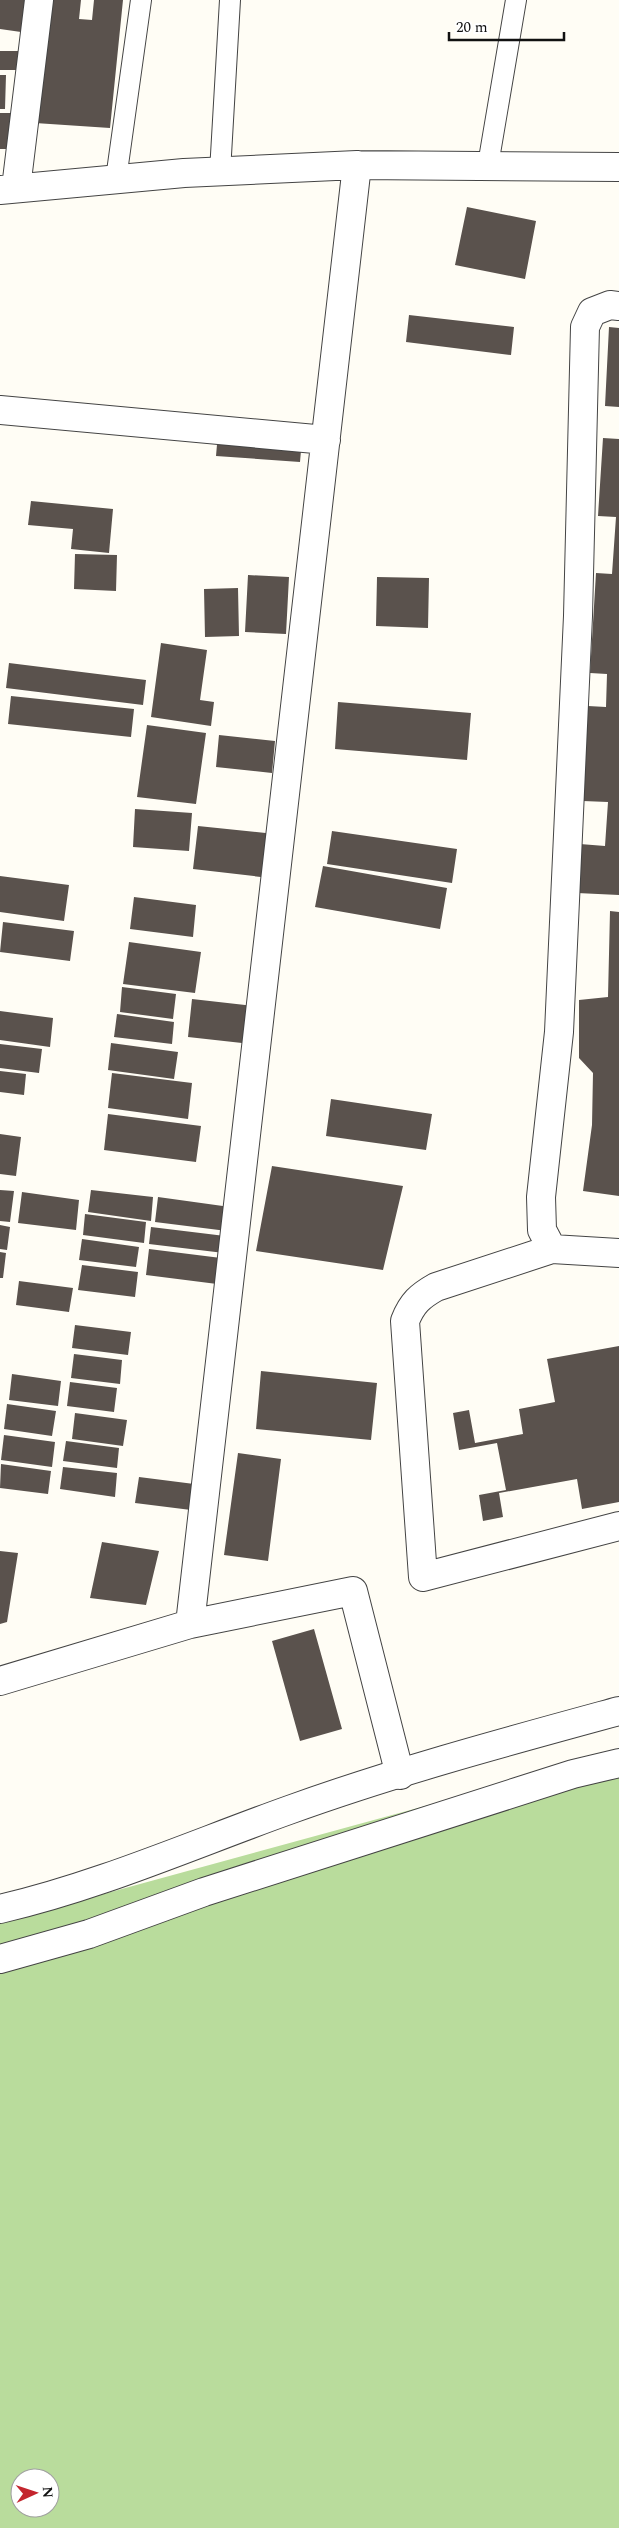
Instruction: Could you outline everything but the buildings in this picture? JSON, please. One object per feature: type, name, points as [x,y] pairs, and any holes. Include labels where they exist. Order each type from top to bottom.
[{"type":"street","points":[[39,0],[8,189],[220,172],[357,165],[619,167]]},
{"type":"street","points":[[190,1624],[357,165]]},
{"type":"street","points":[[552,1249],[542,1230],[540,1197],[559,1032],[578,616],[585,327],[592,312],[610,305],[619,306]]},
{"type":"street","points":[[0,410],[326,440]]},
{"type":"street","points":[[619,1253],[552,1249],[436,1287],[420,1296],[411,1306],[405,1321],[423,1577],[619,1526]]},
{"type":"street","points":[[0,1681],[190,1624],[353,1591],[400,1775]]},
{"type":"street","points":[[0,1909],[52,1897],[292,1809],[514,1739],[619,1711]]},
{"type":"street","points":[[0,1959],[89,1934],[204,1892],[573,1774],[619,1763]]},
{"type":"lane","points":[[116,180],[141,0]]},
{"type":"lane","points":[[220,172],[230,0]]},
{"type":"lane","points":[[488,165],[516,0]]},
{"type":"green space","points":[[619,1753],[619,2528],[0,2528],[0,1912],[67,1904]]}]
